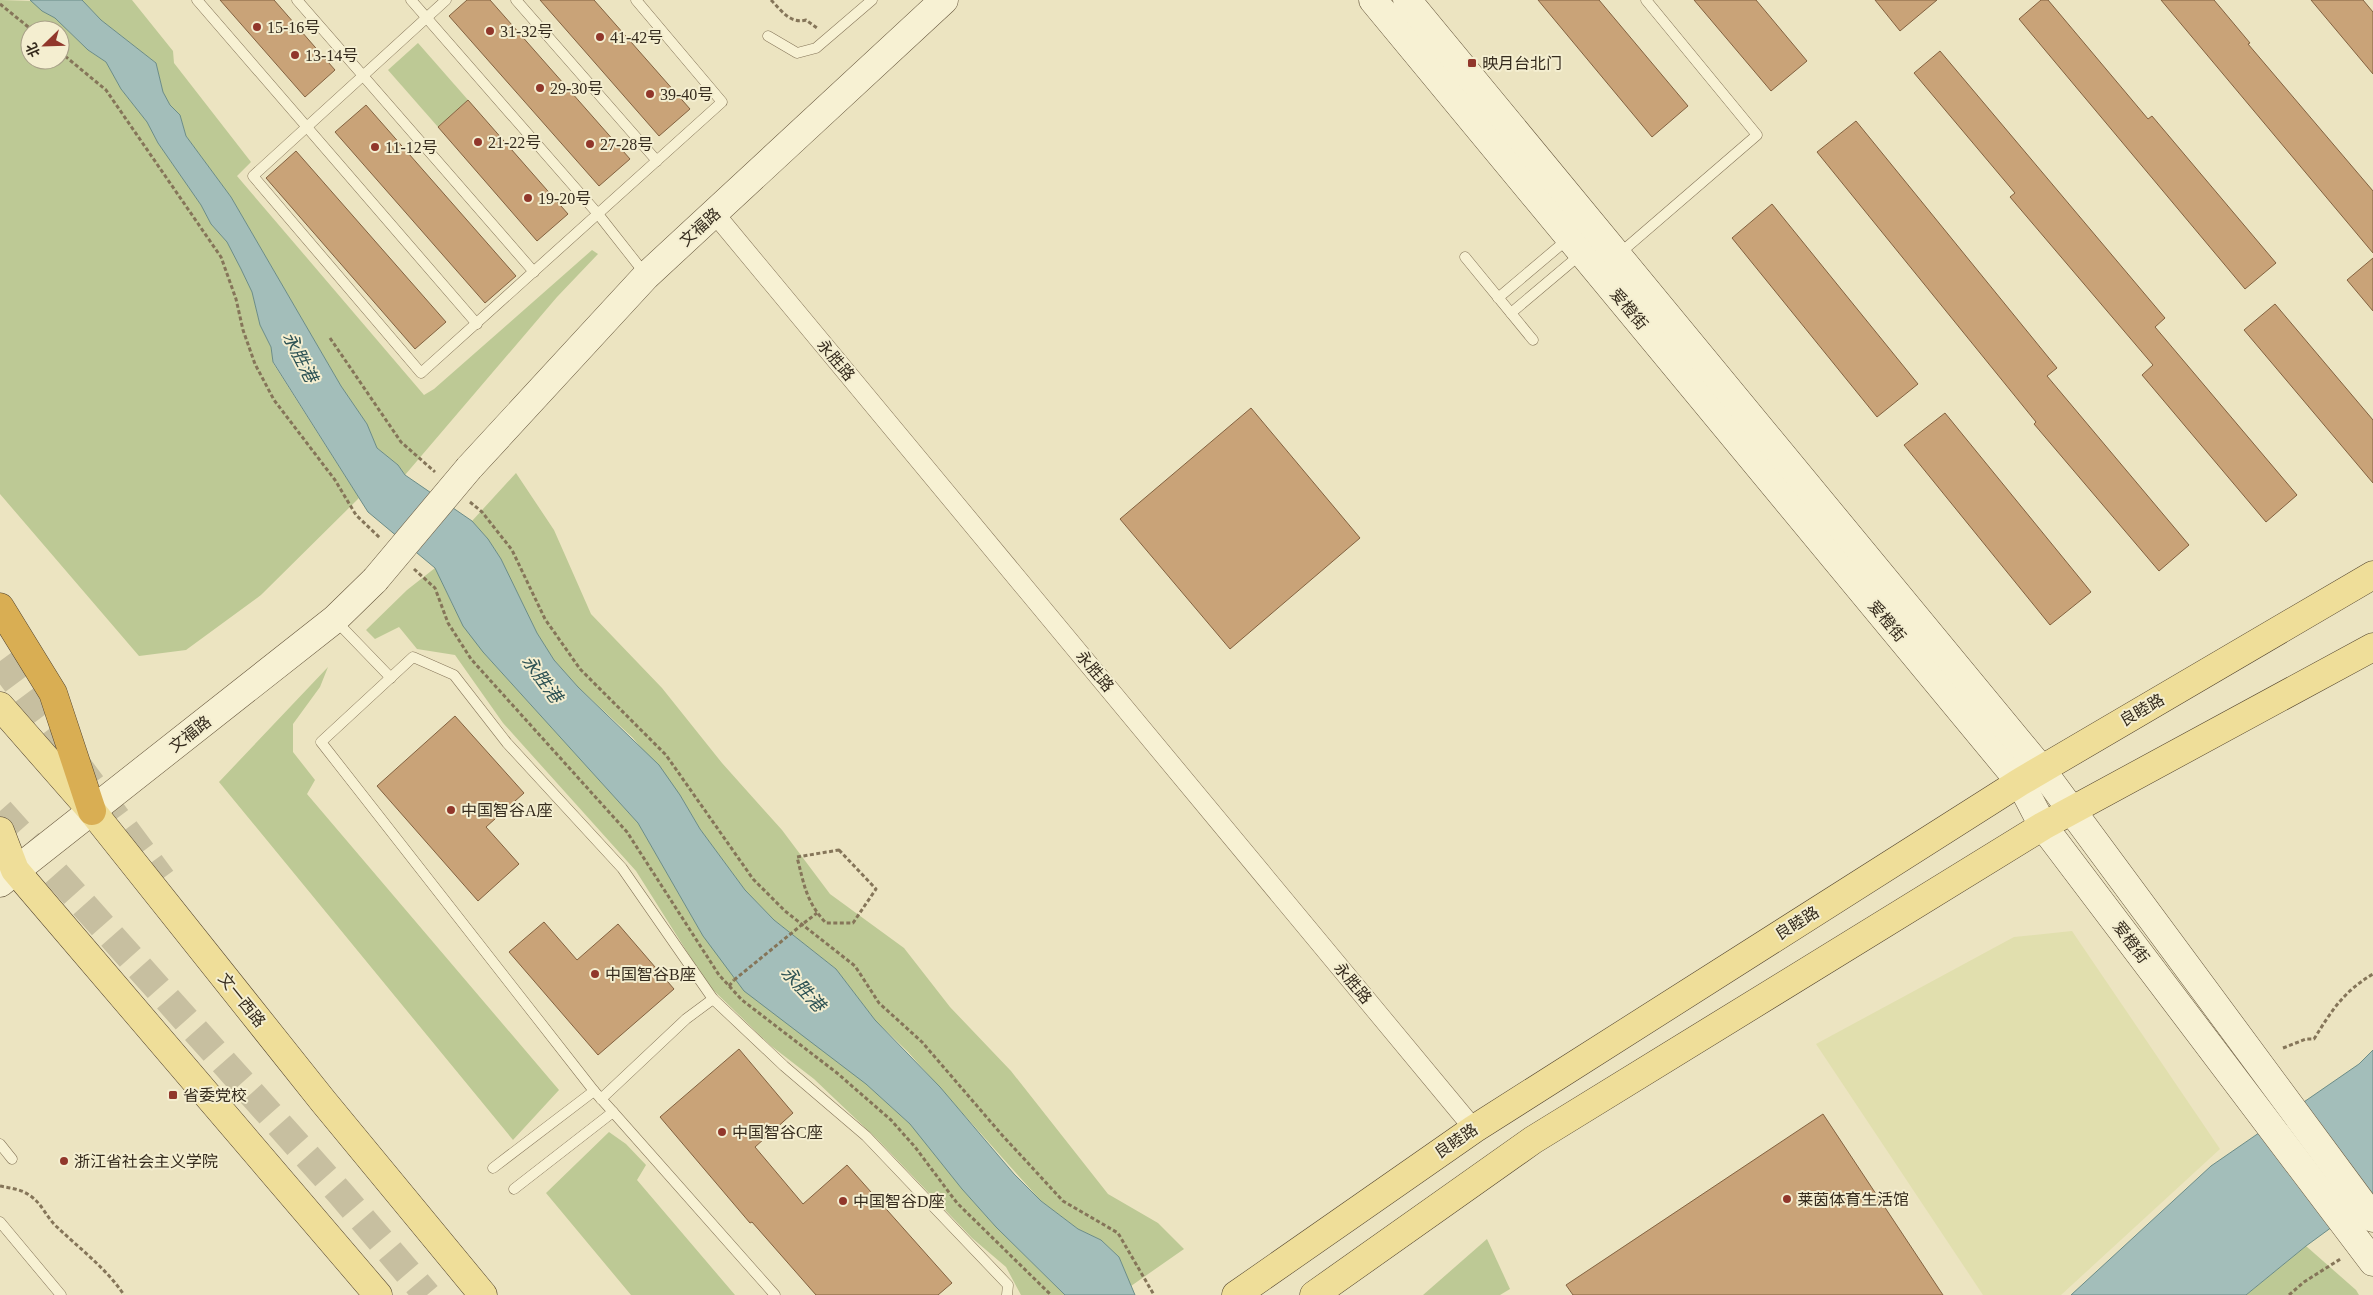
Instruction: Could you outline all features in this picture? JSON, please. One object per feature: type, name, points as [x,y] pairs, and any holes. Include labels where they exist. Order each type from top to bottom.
[{"type":"highway","points":[[0,607],[54,693],[92,812]]},
{"type":"main road","name":"良睦路","points":[[1236,1295],[1474,1129],[2031,776],[2373,575]]},
{"type":"main road","points":[[1323,1292],[1533,1140],[2043,826],[2373,647]]},
{"type":"main road","name":"文一西路","points":[[0,706],[92,812],[323,1101],[483,1295]]},
{"type":"main road","points":[[0,832],[5,868],[378,1295]]},
{"type":"street","name":"文福路","points":[[5,868],[92,812],[335,619],[375,580],[470,468],[646,276],[944,0]]},
{"type":"street","name":"爱橙街","points":[[1373,0],[1576,245],[2031,776],[2070,811],[2370,1214]]},
{"type":"street","name":"爱橙街","points":[[1407,0],[1617,255],[2031,776],[2043,826],[2360,1245]]},
{"type":"street","name":"永胜路","points":[[715,214],[1474,1129]]},
{"type":"lane","points":[[198,0],[477,324]]},
{"type":"lane","points":[[297,0],[534,272]]},
{"type":"lane","points":[[412,0],[598,214],[646,276]]},
{"type":"lane","points":[[446,0],[253,176],[421,373],[722,102],[636,0]]},
{"type":"lane","points":[[516,0],[657,161]]},
{"type":"lane","points":[[768,36],[797,53],[816,48],[872,0]]},
{"type":"lane","points":[[1617,255],[1757,135],[1646,0]]},
{"type":"lane","points":[[1498,298],[1576,245]]},
{"type":"lane","points":[[1511,314],[1576,245]]},
{"type":"lane","points":[[1465,257],[1533,340]]},
{"type":"lane","points":[[335,619],[391,678]]},
{"type":"lane","points":[[775,1295],[594,1091],[321,742],[413,658],[454,675],[507,743],[622,868],[713,999],[784,1066],[866,1136],[1008,1285],[1007,1295]]},
{"type":"lane","points":[[601,1099],[686,1019],[713,999]]},
{"type":"lane","points":[[493,1168],[594,1091]]},
{"type":"lane","points":[[514,1189],[613,1112]]},
{"type":"lane","points":[[0,1144],[12,1159]]},
{"type":"lane","points":[[0,1222],[60,1295]]},
{"type":"path","points":[[771,0],[789,18],[800,22],[806,20],[827,38]]},
{"type":"path","points":[[0,4],[20,20]]},
{"type":"path","points":[[70,60],[106,90],[201,226],[221,257],[236,299],[243,330],[255,364],[274,400],[335,480],[356,515],[385,542]]},
{"type":"path","points":[[330,338],[401,442],[438,474]]},
{"type":"path","points":[[467,499],[482,512],[512,550],[545,619],[580,669],[666,755],[754,879],[785,911],[855,966],[879,1003],[922,1042],[1002,1135],[1064,1201],[1118,1233],[1154,1295]]},
{"type":"path","points":[[413,569],[435,588],[448,623],[471,659],[627,832],[719,976],[742,1000],[837,1073],[891,1120],[915,1147],[956,1203],[1051,1295]]},
{"type":"path","points":[[839,850],[876,889],[853,923],[826,923],[816,913],[807,898],[797,857],[839,850]]},
{"type":"path","points":[[734,980],[816,913]]},
{"type":"path","points":[[2283,1048],[2306,1039],[2314,1039],[2334,1006],[2353,986],[2373,974]]},
{"type":"path","points":[[0,1186],[12,1188],[29,1195],[45,1210],[55,1226],[82,1249],[117,1285],[124,1295]]},
{"type":"path","points":[[2289,1295],[2304,1282],[2360,1245]]},
{"type":"shaded area","points":[[2072,931],[2220,1149],[2061,1295],[1983,1295],[1816,1044],[2014,937]]},
{"type":"green space","points":[[0,0],[33,1],[42,11],[57,20],[20,20],[20,70],[70,70],[70,33],[88,50],[106,62],[121,89],[147,122],[158,143],[201,205],[211,224],[227,242],[252,292],[260,325],[271,347],[273,363],[359,498],[261,595],[186,650],[139,656],[0,494]]},
{"type":"green space","points":[[82,0],[132,0],[173,51],[174,63],[251,162],[237,176],[424,395],[434,389],[592,250],[598,254],[557,297],[405,475],[398,465],[377,448],[367,424],[341,386],[231,197],[186,136],[180,115],[170,105],[163,92],[156,63],[101,20]]},
{"type":"green space","points":[[418,43],[468,100],[438,127],[388,70]]},
{"type":"green space","points":[[516,473],[554,530],[591,614],[662,688],[722,763],[782,830],[830,894],[904,948],[950,1007],[1011,1071],[1108,1194],[1158,1223],[1184,1249],[1131,1286],[1119,1257],[1101,1240],[1078,1229],[1041,1201],[908,1052],[875,1020],[836,969],[774,920],[745,890],[700,829],[680,795],[633,738],[578,687],[554,660],[537,633],[501,559],[488,539],[472,521]]},
{"type":"green space","points":[[435,568],[454,608],[483,652],[638,823],[703,936],[910,1124],[962,1189],[996,1227],[1065,1295],[1021,1295],[1006,1267],[972,1238],[878,1140],[814,1079],[770,1045],[708,985],[636,871],[503,723],[455,655],[417,649],[399,627],[375,639],[366,630],[407,590]]},
{"type":"green space","points":[[328,667],[320,687],[293,724],[293,752],[315,780],[307,794],[559,1090],[513,1140],[219,782]]},
{"type":"green space","points":[[609,1132],[626,1144],[646,1165],[637,1180],[735,1295],[631,1295],[546,1193]]},
{"type":"green space","points":[[1487,1239],[1510,1289],[1500,1295],[1423,1295]]},
{"type":"green space","points":[[2306,1246],[2356,1290],[2359,1295],[2246,1295]]},
{"type":"water","name":"永胜港","points":[[30,0],[82,0],[101,20],[156,63],[163,92],[170,105],[180,115],[186,136],[231,197],[341,386],[367,424],[377,448],[398,465],[405,475],[472,521],[488,539],[501,559],[537,633],[554,660],[578,687],[659,765],[700,829],[745,890],[774,920],[836,969],[875,1020],[940,1087],[1014,1174],[1041,1201],[1078,1229],[1101,1240],[1119,1257],[1135,1295],[1065,1295],[996,1227],[962,1189],[910,1124],[866,1084],[744,991],[703,936],[638,823],[483,652],[463,626],[435,568],[368,512],[273,362],[271,347],[260,325],[252,292],[227,242],[211,224],[201,205],[158,143],[147,122],[121,89],[106,62],[88,50],[70,33],[70,20],[57,20],[42,11]]},
{"type":"water","points":[[2373,1050],[2373,1197],[2306,1246],[2246,1295],[2071,1295],[2211,1166],[2359,1064]]},
{"type":"building","name":"13-14号","points":[[220,0],[274,0],[335,70],[305,97]]},
{"type":"building","points":[[467,0],[490,0],[630,159],[599,186],[449,16]]},
{"type":"building","points":[[540,0],[594,0],[690,109],[659,136]]},
{"type":"building","points":[[1538,0],[1599,0],[1688,106],[1652,137]]},
{"type":"building","points":[[1694,0],[1756,0],[1807,61],[1771,91]]},
{"type":"building","points":[[1875,0],[1937,0],[1900,31]]},
{"type":"building","points":[[2041,0],[2048,0],[2148,119],[2152,116],[2276,263],[2245,289],[2019,19]]},
{"type":"building","points":[[2161,0],[2214,0],[2250,43],[2248,44],[2373,191],[2373,253]]},
{"type":"building","points":[[2311,0],[2363,0],[2373,12],[2373,74]]},
{"type":"building","points":[[1940,51],[2165,318],[2155,327],[2297,495],[2266,522],[2142,375],[2153,365],[2010,197],[2015,193],[1914,73]]},
{"type":"building","points":[[468,100],[568,214],[537,241],[438,127]]},
{"type":"building","points":[[366,105],[516,276],[485,303],[335,132]]},
{"type":"building","points":[[1856,121],[2057,368],[2047,376],[2189,545],[2159,571],[2034,424],[2036,422],[1817,152]]},
{"type":"building","points":[[296,151],[446,322],[415,349],[266,178]]},
{"type":"building","points":[[1772,204],[1918,384],[1877,417],[1732,238]]},
{"type":"building","points":[[2373,258],[2373,311],[2347,280]]},
{"type":"building","points":[[2275,304],[2373,420],[2373,483],[2244,330]]},
{"type":"building","points":[[1251,408],[1360,538],[1230,649],[1120,519]]},
{"type":"building","points":[[1945,413],[2091,592],[2050,625],[1904,445]]},
{"type":"building","name":"中国智谷A座","points":[[455,716],[524,793],[486,827],[519,864],[478,901],[377,786]]},
{"type":"building","name":"中国智谷B座","points":[[544,922],[577,960],[618,924],[674,989],[598,1055],[509,952]]},
{"type":"building","points":[[739,1049],[793,1113],[755,1147],[803,1204],[847,1165],[952,1283],[938,1295],[816,1295],[752,1222],[750,1223],[660,1117]]},
{"type":"building","name":"莱茵体育生活馆","points":[[1823,1114],[1943,1295],[1573,1295],[1566,1285]]},
{"type":"tunnel","points":[[0,661],[162,879]]},
{"type":"tunnel","points":[[0,811],[340,1193],[427,1295]]},
{"type":"place","name":"15-16号","points":[[257,27]]},
{"type":"place","name":"31-32号","points":[[490,31]]},
{"type":"place","name":"41-42号","points":[[600,37]]},
{"type":"place","name":"13-14号","points":[[295,55]]},
{"type":"place","name":"映月台北门","points":[[1472,63]]},
{"type":"place","name":"29-30号","points":[[540,88]]},
{"type":"place","name":"39-40号","points":[[650,94]]},
{"type":"place","name":"21-22号","points":[[478,142]]},
{"type":"place","name":"27-28号","points":[[590,144]]},
{"type":"place","name":"11-12号","points":[[375,147]]},
{"type":"place","name":"19-20号","points":[[528,198]]},
{"type":"place","name":"中国智谷A座","points":[[451,810]]},
{"type":"place","name":"中国智谷B座","points":[[595,974]]},
{"type":"place","name":"省委党校","points":[[173,1095]]},
{"type":"place","name":"中国智谷C座","points":[[722,1132]]},
{"type":"place","name":"浙江省社会主义学院","points":[[64,1161]]},
{"type":"place","name":"莱茵体育生活馆","points":[[1787,1199]]},
{"type":"place","name":"中国智谷D座","points":[[843,1201]]}]
